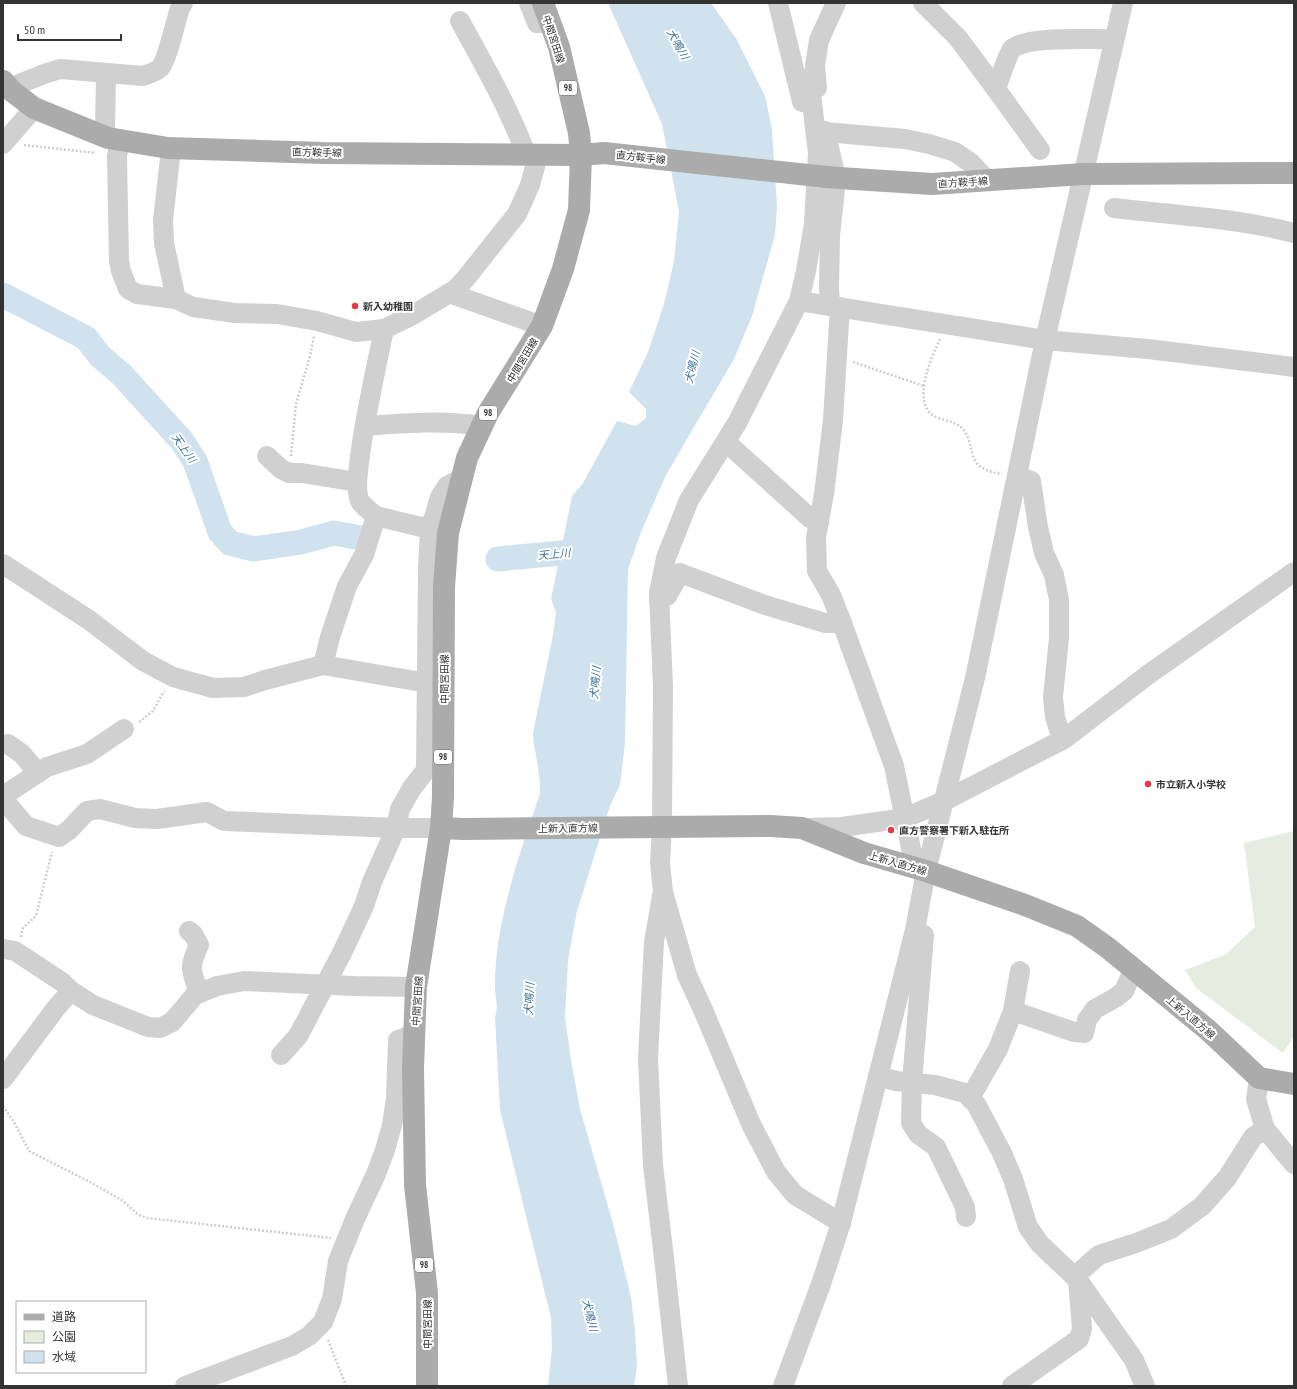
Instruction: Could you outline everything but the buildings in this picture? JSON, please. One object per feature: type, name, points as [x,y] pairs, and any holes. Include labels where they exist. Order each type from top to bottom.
[{"type":"main road","name":"中間宮田線","points":[[427,1386],[427,1293],[415,1185],[413,1068],[416,987],[441,828],[443,797],[444,587],[448,533],[467,458],[488,413],[542,326],[563,269],[579,210],[581,155],[579,133],[559,47],[546,13]]},
{"type":"main road","name":"直方鞍手線","points":[[8,87],[34,108],[115,145],[323,153],[581,155],[604,153],[817,176],[932,184],[1083,174],[1294,173]]},
{"type":"main road","name":"上新入直方線","points":[[441,828],[771,826],[802,828],[864,853],[921,869],[1025,905],[1077,926],[1108,948],[1208,1030],[1259,1078]]},
{"type":"main road","points":[[1259,1078],[1294,1084]]},
{"type":"street","points":[[8,87],[60,69],[143,76],[160,68],[165,58],[180,8],[183,3]]},
{"type":"street","points":[[529,3],[537,23],[546,13]]},
{"type":"street","points":[[778,3],[801,97],[817,176]]},
{"type":"street","points":[[836,3],[819,40],[815,65],[818,100],[835,173],[835,190],[830,235],[829,288],[835,307],[838,356],[833,420],[824,494],[816,536],[817,571],[830,595],[842,623],[894,766],[905,818],[921,869]]},
{"type":"street","points":[[923,3],[958,38],[1040,150]]},
{"type":"street","points":[[783,1386],[821,1284],[841,1223],[915,930],[919,908],[921,869],[944,800],[974,678],[1045,340],[1123,3]]},
{"type":"street","points":[[106,73],[105,129],[115,145],[119,261],[128,289],[137,294],[176,299],[193,307],[235,313],[277,314],[316,321],[356,332],[384,329],[413,315],[456,289],[517,214],[530,185],[536,163],[532,154],[518,135],[500,96],[460,21]]},
{"type":"street","points":[[996,89],[1011,49],[1022,43],[1039,40],[1114,39]]},
{"type":"street","points":[[816,75],[809,77],[818,153],[814,224],[800,301],[737,423],[689,500],[666,558],[659,594],[662,687],[658,827],[663,892],[687,975],[751,1124],[776,1172],[795,1195],[841,1223]]},
{"type":"street","points":[[4,144],[34,108]]},
{"type":"street","points":[[825,132],[905,139],[929,144],[955,152],[972,164],[987,180]]},
{"type":"street","points":[[173,148],[170,158],[163,220],[164,243],[176,299]]},
{"type":"street","points":[[1114,208],[1246,223],[1294,233]]},
{"type":"street","points":[[449,293],[542,326]]},
{"type":"street","points":[[800,301],[1045,340],[1148,349],[1294,367]]},
{"type":"street","points":[[384,329],[365,426],[357,482],[360,501],[376,516],[421,527],[431,526]]},
{"type":"street","points":[[365,426],[421,422],[482,426]]},
{"type":"street","points":[[726,442],[810,518],[819,522]]},
{"type":"street","points":[[267,456],[281,469],[289,473],[302,473],[357,482]]},
{"type":"street","points":[[1017,476],[1031,481],[1038,527],[1044,553],[1054,575],[1059,600],[1059,638],[1053,698],[1055,717],[1064,739]]},
{"type":"street","points":[[281,1055],[298,1036],[342,953],[364,906],[372,882],[396,828],[400,809],[412,788],[426,770],[428,567],[431,526],[440,497],[447,486],[461,479]]},
{"type":"street","points":[[322,665],[347,586],[364,555],[376,516]]},
{"type":"street","points":[[3,564],[89,620],[143,661],[173,677],[213,688],[244,687],[322,665],[427,684]]},
{"type":"street","points":[[802,828],[842,827],[905,818],[944,800],[1064,739],[1149,674],[1294,572]]},
{"type":"street","points":[[659,599],[667,596],[680,573],[765,605],[825,623],[842,623]]},
{"type":"street","points":[[3,796],[47,767],[87,754],[124,729]]},
{"type":"street","points":[[8,744],[22,754],[38,773]]},
{"type":"street","points":[[3,799],[26,826],[59,837],[69,830],[86,811],[100,809],[135,818],[157,819],[207,812],[224,821],[396,828],[441,828]]},
{"type":"street","points":[[663,892],[654,942],[648,1058],[653,1165],[678,1386]]},
{"type":"street","points":[[919,908],[925,921],[912,1082],[911,1123],[918,1134],[936,1147],[966,1207],[966,1217]]},
{"type":"street","points":[[189,930],[193,934],[198,945],[191,962],[191,970],[199,993]]},
{"type":"street","points":[[11,951],[62,982],[71,991],[94,1005],[148,1027],[160,1028],[172,1022],[195,995],[217,986],[244,982],[416,987]]},
{"type":"street","points":[[1013,1011],[1074,1032],[1084,1033],[1087,1020],[1096,1009],[1124,991],[1134,969]]},
{"type":"street","points":[[970,1098],[998,1049],[1013,1011],[1020,971]]},
{"type":"street","points":[[3,1079],[56,1008],[71,991]]},
{"type":"street","points":[[185,1386],[292,1346],[309,1336],[323,1322],[332,1299],[338,1261],[376,1174],[392,1125],[396,1098],[398,1040],[414,1034]]},
{"type":"street","points":[[878,1076],[896,1081],[935,1085],[965,1093],[976,1104],[1002,1153],[1013,1179],[1028,1227],[1040,1244],[1077,1278],[1134,1360],[1145,1386]]},
{"type":"street","points":[[1259,1078],[1256,1099],[1265,1129],[1294,1164]]},
{"type":"street","points":[[1012,1386],[1079,1339],[1082,1329],[1077,1278],[1099,1255],[1136,1243],[1170,1229],[1202,1206],[1227,1178],[1253,1137],[1265,1129]]},
{"type":"path","points":[[4,144],[115,145]]},
{"type":"path","points":[[289,473],[296,404],[310,356],[316,321]]},
{"type":"path","points":[[940,323],[940,339],[932,358],[924,386],[924,403],[927,410],[935,417],[957,424],[964,431],[970,441],[973,457],[981,467],[987,471],[1017,476]]},
{"type":"path","points":[[838,356],[924,386]]},
{"type":"path","points":[[124,729],[142,721],[153,711],[173,677]]},
{"type":"path","points":[[11,951],[23,928],[36,916],[56,836]]},
{"type":"path","points":[[3,1106],[14,1122],[29,1151],[90,1182],[123,1201],[139,1215],[147,1218],[346,1241]]},
{"type":"path","points":[[323,1322],[328,1342],[346,1386]]},
{"type":"green space","points":[[1294,831],[1294,1036],[1283,1053],[1196,988],[1185,970],[1225,955],[1255,927],[1244,843]]},
{"type":"water","name":"犬鳴川","points":[[608,3],[711,3],[737,40],[765,96],[772,129],[777,207],[775,235],[752,316],[734,359],[666,475],[641,532],[628,569],[625,743],[620,785],[610,806],[577,911],[568,960],[565,1017],[571,1060],[580,1109],[614,1227],[631,1297],[637,1366],[634,1386],[548,1386],[552,1348],[551,1318],[500,1110],[495,1017],[497,1009],[495,971],[498,944],[510,887],[540,794],[533,733],[553,635],[556,612],[551,599],[572,496],[583,483],[617,421],[636,426],[646,418],[646,409],[629,392],[648,352],[664,304],[674,261],[679,211],[662,124]]},
{"type":"waterway","name":"天上川","points":[[3,295],[86,338],[100,356],[122,375],[182,441],[195,461],[220,532],[230,543],[254,549],[301,542],[334,533],[361,538]]},
{"type":"waterway","name":"天上川","points":[[498,559],[593,550]]},
{"type":"place","name":"新入幼稚園","points":[[355,306]]},
{"type":"place","name":"市立新入小学校","points":[[1148,784]]},
{"type":"place","name":"直方警察署下新入駐在所","points":[[891,830]]}]
